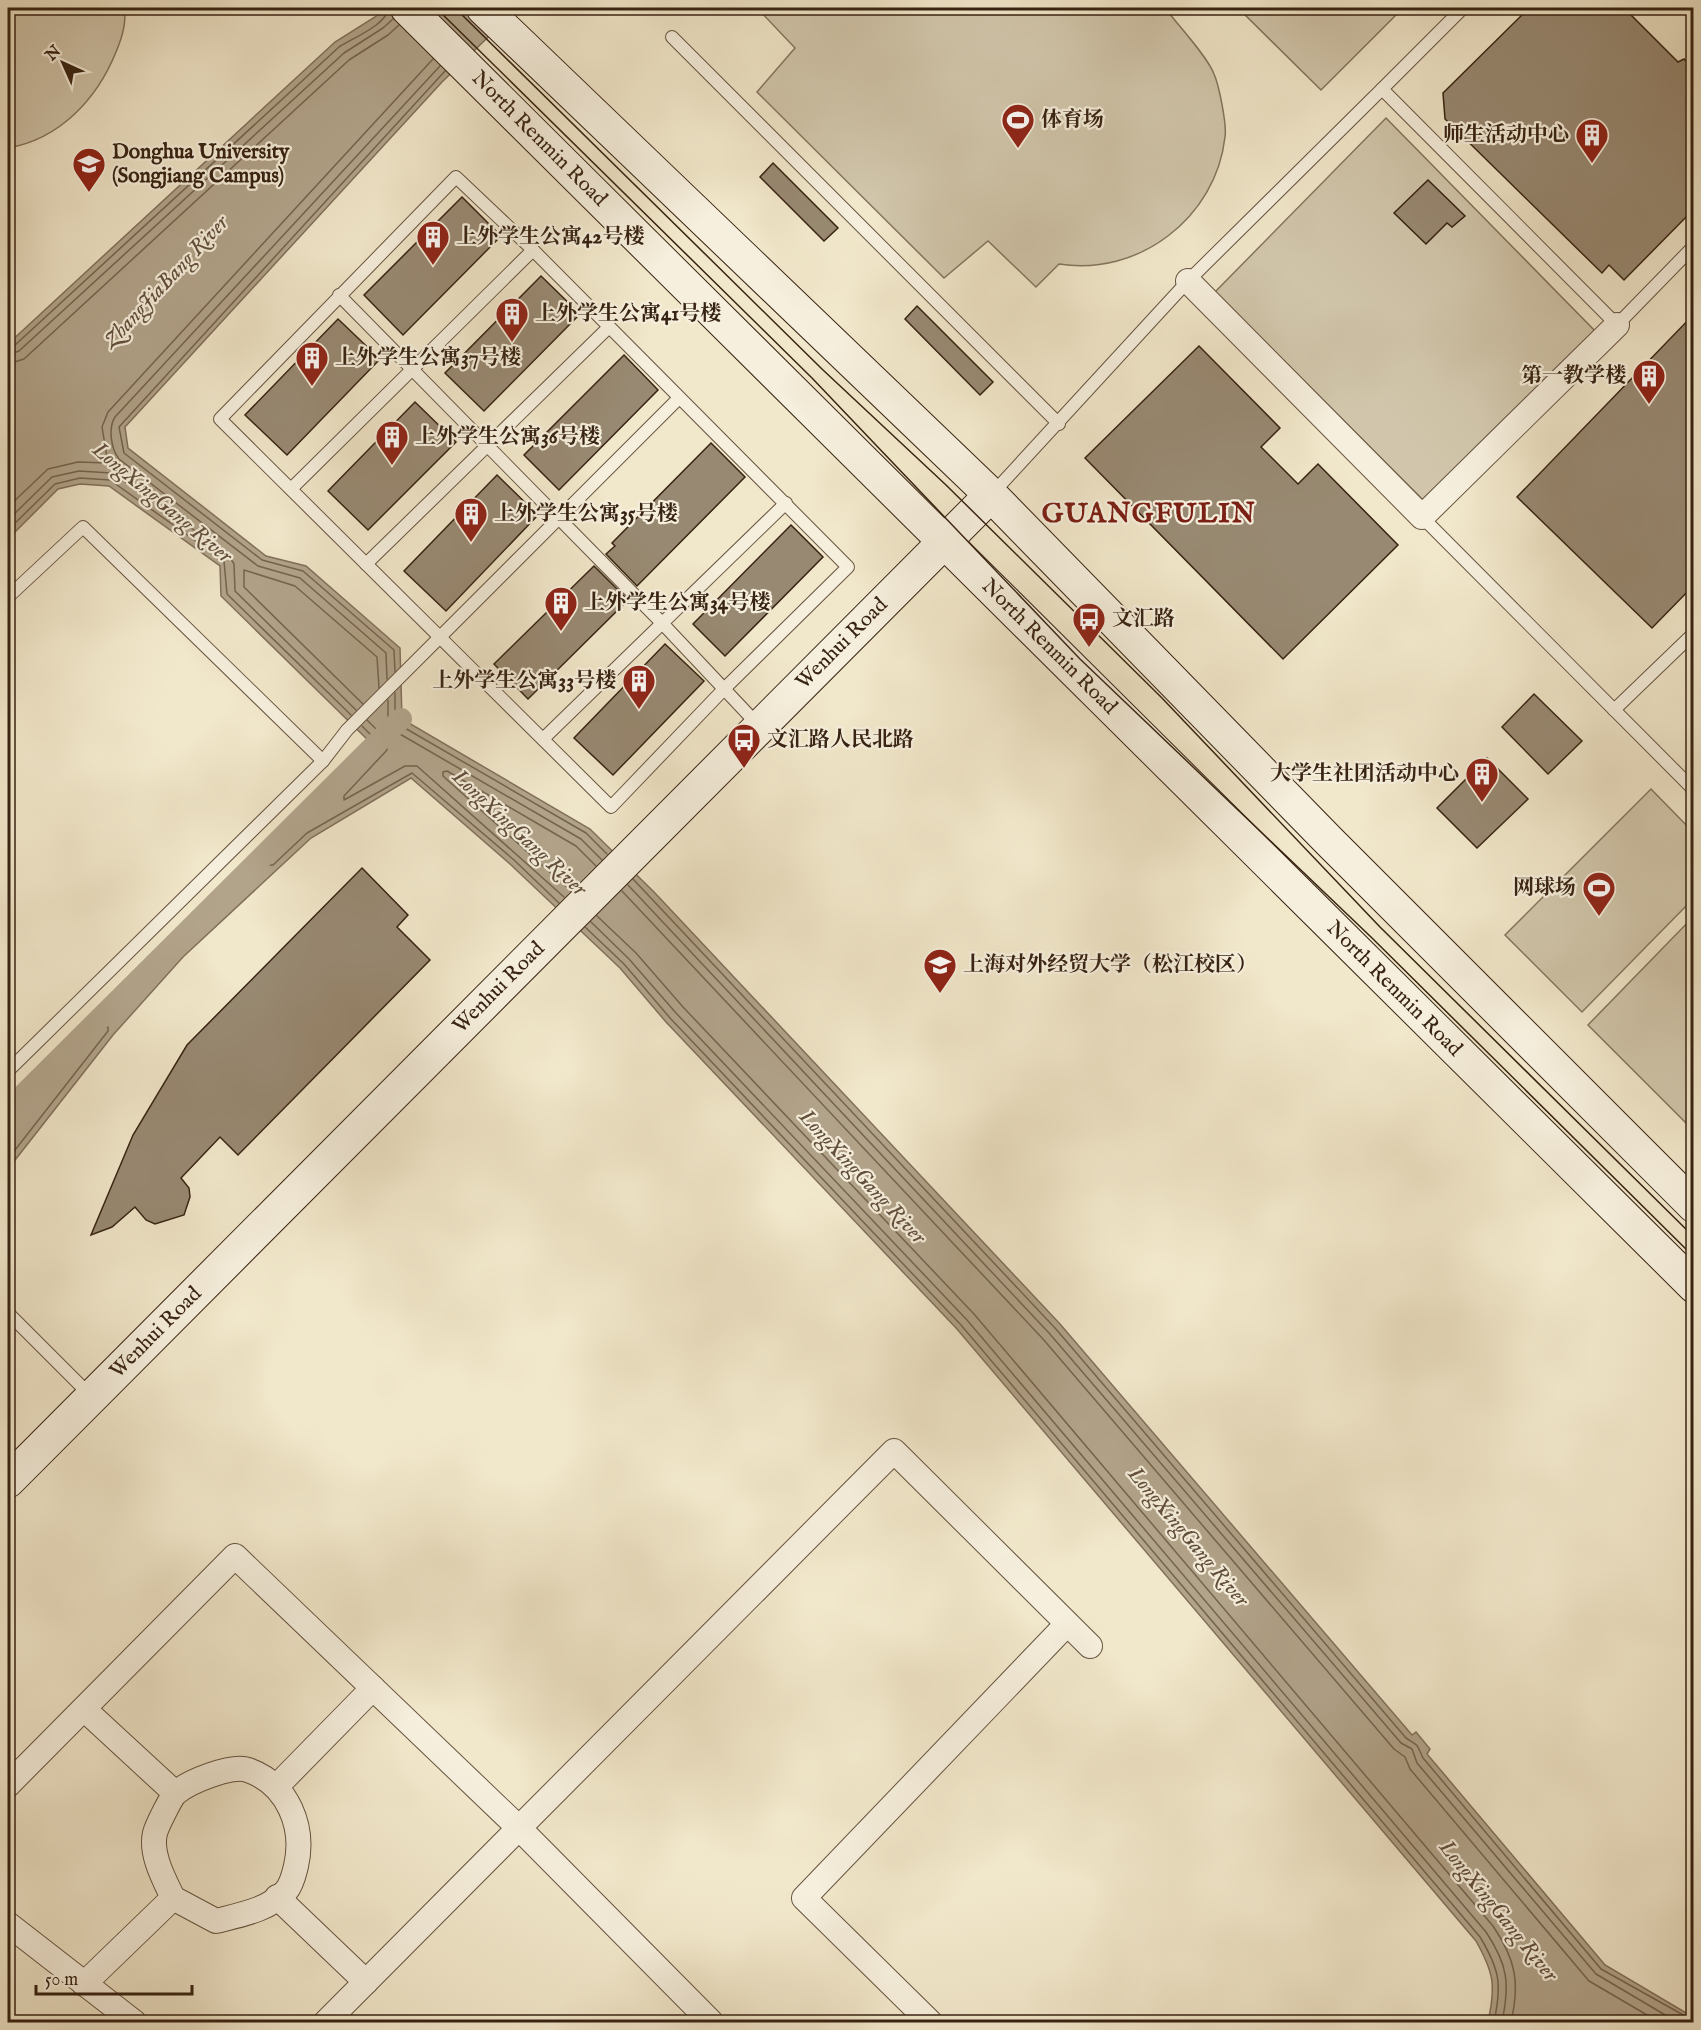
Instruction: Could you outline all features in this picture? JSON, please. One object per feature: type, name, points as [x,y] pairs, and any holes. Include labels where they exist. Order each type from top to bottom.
[{"type":"main road","name":"North Renmin Road","points":[[406,8],[1694,1286]]},
{"type":"main road","points":[[483,8],[992,495],[1329,841],[1694,1206]]},
{"type":"main road","name":"Wenhui Road","points":[[8,1481],[992,495]]},
{"type":"street","points":[[1188,281],[1422,518],[1617,325]]},
{"type":"street","points":[[326,2022],[894,1451],[1090,1647]]},
{"type":"street","points":[[8,1785],[236,1556],[519,1828],[711,2022]]},
{"type":"street","points":[[930,2022],[804,1898],[1067,1624]]},
{"type":"street","points":[[277,1786],[372,1688]]},
{"type":"street","points":[[84,1709],[175,1793]]},
{"type":"street","points":[[246,1769],[277,1786],[295,1817],[299,1851],[293,1878],[285,1891],[255,1911],[216,1921],[172,1898],[158,1868],[155,1834],[175,1793],[211,1774],[246,1769]]},
{"type":"street","points":[[277,1897],[366,1982]]},
{"type":"street","points":[[84,1984],[172,1898]]},
{"type":"street","points":[[8,1924],[134,2022]]},
{"type":"lane","points":[[992,495],[1188,281],[1462,8]]},
{"type":"lane","points":[[672,36],[1059,424]]},
{"type":"lane","points":[[1382,89],[1617,325],[1693,248]]},
{"type":"lane","points":[[456,177],[533,250],[848,567],[725,688],[611,807],[220,419],[339,294],[456,177]]},
{"type":"lane","points":[[291,489],[533,250]]},
{"type":"lane","points":[[339,294],[559,517],[760,727]]},
{"type":"lane","points":[[366,564],[608,328]]},
{"type":"lane","points":[[8,1071],[323,761],[347,730],[679,398]]},
{"type":"lane","points":[[543,739],[786,503]]},
{"type":"lane","points":[[1422,518],[1694,790]]},
{"type":"lane","points":[[8,597],[83,527],[323,761]]},
{"type":"lane","points":[[1614,710],[1694,633]]},
{"type":"lane","points":[[8,1313],[92,1397]]},
{"type":"shaded area","points":[[8,8],[124,8],[125,19],[116,52],[98,86],[87,101],[60,126],[44,136],[8,148]]},
{"type":"shaded area","name":"体育场","points":[[757,8],[1165,8],[1206,59],[1216,79],[1225,131],[1219,166],[1206,193],[1189,216],[1168,236],[1144,251],[1117,261],[1088,266],[1059,264],[1036,287],[988,241],[944,278],[757,92],[795,48]]},
{"type":"shaded area","points":[[1238,8],[1403,8],[1321,90]]},
{"type":"shaded area","points":[[1386,118],[1599,335],[1428,505],[1215,292]]},
{"type":"shaded area","name":"网球场","points":[[1651,789],[1693,832],[1693,899],[1582,1012],[1505,935]]},
{"type":"shaded area","points":[[1693,917],[1693,1130],[1588,1025]]},
{"type":"water","points":[[385,8],[518,8],[442,82],[125,427],[128,448],[266,556],[306,566],[400,648],[402,719],[590,829],[654,892],[1060,1324],[1412,1735],[1416,1732],[1430,1749],[1427,1754],[1605,1965],[1693,2017],[1693,2022],[1488,2022],[1492,1999],[1492,1980],[1487,1962],[1476,1941],[957,1329],[666,1022],[620,968],[510,864],[411,778],[311,838],[183,957],[113,1035],[8,1169],[8,1116],[374,746],[221,596],[220,566],[109,486],[80,484],[58,489],[8,539],[8,344],[335,42],[375,17]]},
{"type":"building","name":"师生活动中心","points":[[1529,8],[1624,8],[1678,62],[1684,59],[1694,69],[1694,209],[1624,280],[1609,265],[1602,273],[1445,119],[1443,93]]},
{"type":"building","points":[[773,163],[838,228],[824,241],[760,177]]},
{"type":"building","points":[[1428,180],[1465,216],[1452,227],[1447,223],[1426,244],[1394,213]]},
{"type":"building","name":"上外学生公寓42号楼","points":[[462,197],[501,236],[403,335],[364,295]]},
{"type":"building","name":"上外学生公寓41号楼","points":[[541,276],[580,314],[484,411],[445,373]]},
{"type":"building","points":[[917,306],[993,382],[980,395],[905,319]]},
{"type":"building","name":"第一教学楼","points":[[1694,314],[1694,585],[1652,628],[1517,497]]},
{"type":"building","name":"上外学生公寓37号楼","points":[[338,319],[380,359],[287,455],[245,415]]},
{"type":"building","points":[[1199,346],[1280,428],[1261,447],[1298,484],[1318,464],[1398,545],[1283,659],[1085,458]]},
{"type":"building","points":[[624,355],[658,390],[559,490],[524,455]]},
{"type":"building","name":"上外学生公寓36号楼","points":[[415,402],[456,442],[368,530],[328,491]]},
{"type":"building","points":[[711,443],[745,477],[637,586],[606,554],[615,546],[612,543]]},
{"type":"building","name":"上外学生公寓35号楼","points":[[497,475],[538,515],[446,611],[404,571]]},
{"type":"building","points":[[791,525],[823,557],[725,656],[693,624]]},
{"type":"building","name":"上外学生公寓34号楼","points":[[594,566],[628,600],[528,699],[494,664]]},
{"type":"building","name":"上外学生公寓33号楼","points":[[665,644],[704,681],[613,775],[574,738]]},
{"type":"building","points":[[1534,694],[1582,741],[1548,774],[1502,727]]},
{"type":"building","name":"大学生社团活动中心","points":[[1487,758],[1528,799],[1477,848],[1437,808]]},
{"type":"building","points":[[362,868],[408,915],[397,927],[430,960],[238,1155],[220,1137],[181,1178],[189,1188],[190,1197],[184,1215],[155,1224],[146,1220],[135,1207],[112,1227],[91,1235],[133,1135],[187,1045]]},
{"type":"waterway","points":[[8,1110],[401,719]]},
{"type":"tram line","points":[[436,8],[812,378],[1080,659],[1371,937],[1694,1257]]},
{"type":"tram line","points":[[455,8],[823,370],[946,485],[1161,697],[1380,927],[1694,1237]]},
{"type":"place","name":"体育场","points":[[1018,149]]},
{"type":"place","name":"师生活动中心","points":[[1592,164]]},
{"type":"place","name":"Donghua University (Songjiang Campus)","points":[[89,193]]},
{"type":"place","name":"上外学生公寓42号楼","points":[[433,266]]},
{"type":"place","name":"上外学生公寓41号楼","points":[[512,343]]},
{"type":"place","name":"上外学生公寓37号楼","points":[[312,387]]},
{"type":"place","name":"第一教学楼","points":[[1649,405]]},
{"type":"place","name":"上外学生公寓36号楼","points":[[392,466]]},
{"type":"place","name":"上外学生公寓35号楼","points":[[471,543]]},
{"type":"place","name":"上外学生公寓34号楼","points":[[561,632]]},
{"type":"place","name":"文汇路","points":[[1089,648]]},
{"type":"place","name":"上外学生公寓33号楼","points":[[639,710]]},
{"type":"place","name":"文汇路人民北路","points":[[744,769]]},
{"type":"place","name":"大学生社团活动中心","points":[[1482,803]]},
{"type":"place","name":"网球场","points":[[1599,917]]},
{"type":"place","name":"上海对外经贸大学（松江校区）","points":[[940,994]]},
{"type":"district","name":"GUANGFULIN","points":[[1149,515]]},
{"type":"water label","name":"ZhangJiaBang River","points":[[166,282]]},
{"type":"water label","name":"LongXingGang River","points":[[162,503]]},
{"type":"water label","name":"LongXingGang River","points":[[519,833]]},
{"type":"water label","name":"LongXingGang River","points":[[862,1177]]},
{"type":"water label","name":"LongXingGang River","points":[[1188,1537]]},
{"type":"water label","name":"LongXingGang River","points":[[1498,1911]]}]
